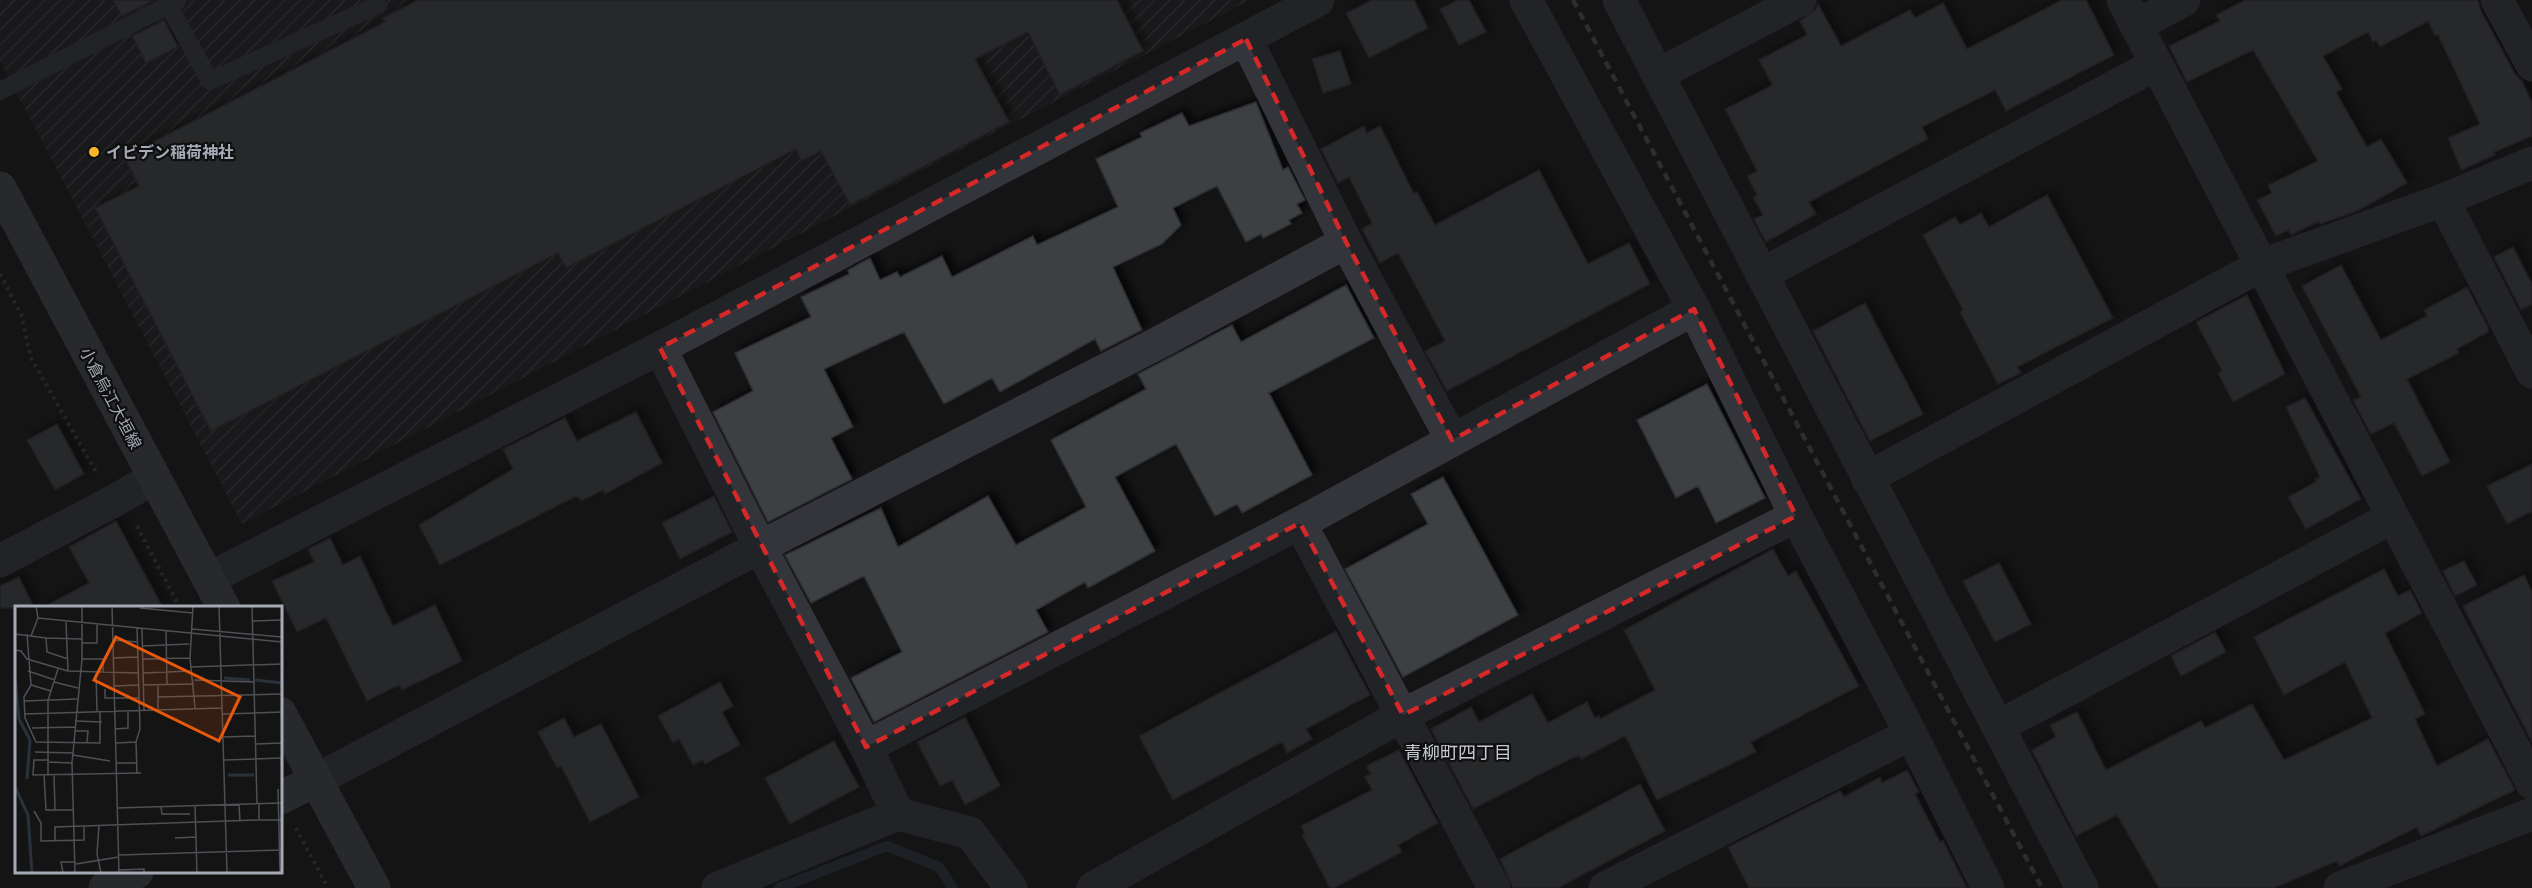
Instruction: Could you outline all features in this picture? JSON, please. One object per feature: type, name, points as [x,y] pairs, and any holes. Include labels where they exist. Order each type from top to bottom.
[{"type":"main road","name":"小倉烏江大垣線","points":[[0,188],[223,606]]},
{"type":"main road","points":[[282,717],[374,888]]},
{"type":"main road","points":[[282,797],[316,780]]},
{"type":"main road","points":[[105,888],[135,873]]},
{"type":"street","points":[[208,579],[660,348],[1318,0]]},
{"type":"street","points":[[1526,0],[1694,309],[1796,516],[1911,734],[1988,888]]},
{"type":"street","points":[[1619,0],[2082,888]]},
{"type":"street","points":[[1659,74],[1800,0]]},
{"type":"street","points":[[2184,0],[2130,13],[2155,65],[2532,783]]},
{"type":"street","points":[[2497,0],[2532,65]]},
{"type":"street","points":[[1246,39],[1346,242],[1452,440]]},
{"type":"street","points":[[1762,274],[2155,65]]},
{"type":"street","points":[[1868,478],[2260,266],[2444,200],[2532,163]]},
{"type":"street","points":[[2444,200],[2532,372]]},
{"type":"street","points":[[316,780],[760,547],[1162,341],[1346,242]]},
{"type":"street","points":[[866,747],[1300,523],[1694,309]]},
{"type":"street","points":[[660,348],[760,547],[866,747],[898,814]]},
{"type":"street","points":[[0,561],[153,478]]},
{"type":"street","points":[[1093,888],[1403,716],[1796,516]]},
{"type":"street","points":[[1999,726],[2393,517]]},
{"type":"street","points":[[1300,523],[1494,888]]},
{"type":"street","points":[[1605,888],[1911,734]]},
{"type":"street","points":[[718,888],[898,814],[970,832],[1011,888]]},
{"type":"street","points":[[2340,888],[2532,814]]},
{"type":"lane","points":[[0,91],[173,3],[210,81],[378,5],[375,0]]},
{"type":"path","points":[[0,274],[21,314],[31,358],[114,501],[134,521],[179,606]]},
{"type":"path","points":[[282,802],[328,888]]},
{"type":"highlighted area","points":[[1246,39],[1346,242],[1452,440],[1694,309],[1796,516],[1403,715],[1300,523],[866,747],[660,348]]},
{"type":"shaded area","points":[[0,0],[1250,0],[242,524],[0,61]]},
{"type":"building","points":[[113,0],[154,0],[122,16]]},
{"type":"building","points":[[418,0],[1117,0],[1143,51],[1060,95],[1028,32],[975,59],[1009,122],[850,205],[821,151],[801,161],[796,149],[566,268],[558,253],[211,431],[95,208],[139,186],[124,157],[385,22],[383,18]]},
{"type":"building","points":[[1372,0],[1414,0],[1428,28],[1369,58],[1346,13]]},
{"type":"building","points":[[1458,0],[1469,0],[1486,32],[1459,45],[1440,9]]},
{"type":"building","points":[[2062,0],[2086,0],[2114,55],[2006,111],[1995,90],[1922,127],[1928,139],[1809,202],[1816,214],[1766,242],[1754,219],[1763,215],[1753,197],[1757,195],[1747,176],[1757,171],[1725,109],[1771,86],[1759,60],[1807,35],[1800,21],[1815,10],[1818,4],[1841,46],[1910,10],[1915,18],[1943,3],[1967,49]]},
{"type":"building","points":[[2245,0],[2478,0],[2480,9],[2515,74],[2522,81],[2532,103],[2532,136],[2494,152],[2495,155],[2461,170],[2448,138],[2480,124],[2438,35],[2435,36],[2428,21],[2380,47],[2376,40],[2373,42],[2368,32],[2323,56],[2342,89],[2336,92],[2367,147],[2381,139],[2407,183],[2357,211],[2320,224],[2319,221],[2291,235],[2288,230],[2276,236],[2257,200],[2272,193],[2268,185],[2318,161],[2253,50],[2187,82],[2169,46],[2220,21],[2216,15]]},
{"type":"building","points":[[164,20],[178,47],[146,63],[132,36]]},
{"type":"building","points":[[1340,51],[1351,84],[1323,93],[1312,59]]},
{"type":"building","points":[[1256,102],[1283,170],[1288,167],[1305,200],[1297,204],[1302,213],[1289,220],[1291,224],[1263,238],[1261,234],[1246,242],[1217,186],[1173,208],[1181,225],[1162,244],[1113,267],[1142,330],[1101,351],[1095,339],[1000,392],[992,378],[944,404],[904,332],[824,369],[853,427],[831,438],[852,479],[768,522],[713,412],[753,391],[735,353],[811,317],[801,297],[849,274],[848,270],[870,258],[880,280],[897,272],[900,277],[942,256],[952,277],[1033,236],[1037,245],[1118,207],[1096,159],[1142,137],[1140,133],[1182,113],[1189,126]]},
{"type":"building","points":[[1364,126],[1367,133],[1380,126],[1414,194],[1417,192],[1435,225],[1539,170],[1588,264],[1629,243],[1650,284],[1447,391],[1425,351],[1445,341],[1398,253],[1380,263],[1362,229],[1372,223],[1349,177],[1338,183],[1321,149]]},
{"type":"building","points":[[2047,195],[2113,318],[2017,367],[2021,373],[1998,384],[1960,312],[1963,310],[1923,235],[1955,217],[1960,225],[1981,213],[1989,227]]},
{"type":"building","points":[[2513,247],[2532,284],[2532,304],[2521,310],[2494,257]]},
{"type":"building","points":[[2341,265],[2381,340],[2427,316],[2424,310],[2467,287],[2488,327],[2488,332],[2457,349],[2459,353],[2407,379],[2450,462],[2422,476],[2394,423],[2371,434],[2353,400],[2361,397],[2302,286]]},
{"type":"building","points":[[1346,285],[1374,338],[1269,393],[1312,475],[1242,513],[1237,504],[1215,516],[1176,444],[1115,477],[1155,551],[1088,588],[1085,582],[1036,610],[1048,632],[874,722],[851,678],[902,652],[864,576],[811,603],[785,555],[881,508],[898,547],[988,496],[1016,545],[1086,507],[1051,440],[1146,389],[1138,374],[1232,325],[1241,342]]},
{"type":"building","points":[[2247,295],[2285,374],[2233,402],[2218,373],[2222,371],[2196,322]]},
{"type":"building","points":[[1865,303],[1923,414],[1870,441],[1813,331]]},
{"type":"building","points":[[1707,384],[1765,498],[1716,523],[1698,486],[1676,498],[1637,420]]},
{"type":"building","points":[[2305,398],[2361,499],[2306,529],[2288,497],[2316,482],[2315,479],[2320,477],[2286,407]]},
{"type":"building","points":[[636,412],[662,463],[605,494],[603,490],[581,501],[577,496],[440,565],[419,525],[513,469],[503,449],[565,418],[577,441]]},
{"type":"building","points":[[57,424],[84,474],[55,490],[27,440]]},
{"type":"building","points":[[2532,464],[2532,511],[2507,524],[2487,486]]},
{"type":"building","points":[[1443,477],[1518,615],[1403,677],[1345,569],[1428,524],[1411,494]]},
{"type":"building","points":[[714,496],[732,532],[680,559],[662,523]]},
{"type":"building","points":[[116,521],[162,606],[46,606],[89,583],[69,547]]},
{"type":"building","points":[[330,538],[343,565],[360,556],[393,626],[435,605],[462,661],[402,690],[399,685],[367,701],[326,618],[297,632],[272,581],[314,562],[308,549]]},
{"type":"building","points":[[1773,549],[1788,576],[1796,571],[1859,686],[1751,742],[1756,752],[1657,800],[1625,736],[1581,759],[1579,756],[1570,759],[1473,809],[1431,729],[1471,707],[1479,722],[1532,694],[1548,723],[1587,702],[1595,718],[1599,716],[1600,719],[1655,690],[1624,630]]},
{"type":"building","points":[[2464,561],[2477,585],[2455,596],[2443,571]]},
{"type":"building","points":[[1999,563],[2031,624],[1995,642],[1963,581]]},
{"type":"building","points":[[2384,569],[2398,596],[2410,590],[2422,613],[2385,633],[2425,714],[2415,719],[2437,766],[2488,739],[2515,790],[2421,836],[2417,827],[2339,866],[2337,861],[2274,888],[2159,888],[2117,815],[2076,836],[2032,750],[2056,737],[2050,725],[2077,712],[2106,770],[2201,721],[2205,728],[2252,704],[2284,760],[2372,718],[2345,662],[2284,695],[2254,637]]},
{"type":"building","points":[[2524,575],[2532,592],[2532,742],[2463,606]]},
{"type":"building","points":[[19,577],[33,606],[0,608],[0,586]]},
{"type":"building","points":[[1336,631],[1370,695],[1306,729],[1312,739],[1287,753],[1282,742],[1173,800],[1139,736]]},
{"type":"building","points":[[2215,632],[2226,652],[2181,676],[2171,656]]},
{"type":"building","points":[[720,682],[733,706],[722,712],[740,745],[705,764],[703,760],[693,765],[679,739],[673,743],[658,716]]},
{"type":"building","points":[[965,717],[1000,786],[965,805],[952,780],[940,786],[917,742]]},
{"type":"building","points":[[564,718],[574,737],[601,724],[639,797],[590,822],[561,766],[557,768],[538,732]]},
{"type":"building","points":[[834,741],[859,787],[790,824],[765,778]]},
{"type":"building","points":[[1399,750],[1438,823],[1398,845],[1402,852],[1330,888],[1302,835],[1305,834],[1301,826],[1372,790],[1365,777],[1371,774],[1366,766]]},
{"type":"building","points":[[1907,770],[1919,792],[1915,794],[1967,888],[1749,888],[1728,847],[1840,791],[1844,797],[1880,777],[1882,783]]},
{"type":"building","points":[[1640,784],[1665,831],[1558,888],[1513,888],[1500,859]]},
{"type":"waterway","points":[[779,888],[887,846],[939,867],[953,888]]},
{"type":"railway","points":[[1573,0],[2042,888]]},
{"type":"place","name":"イビデン稲荷神社","points":[[94,152]]},
{"type":"district","name":"青柳町四丁目","points":[[1458,752]]}]
